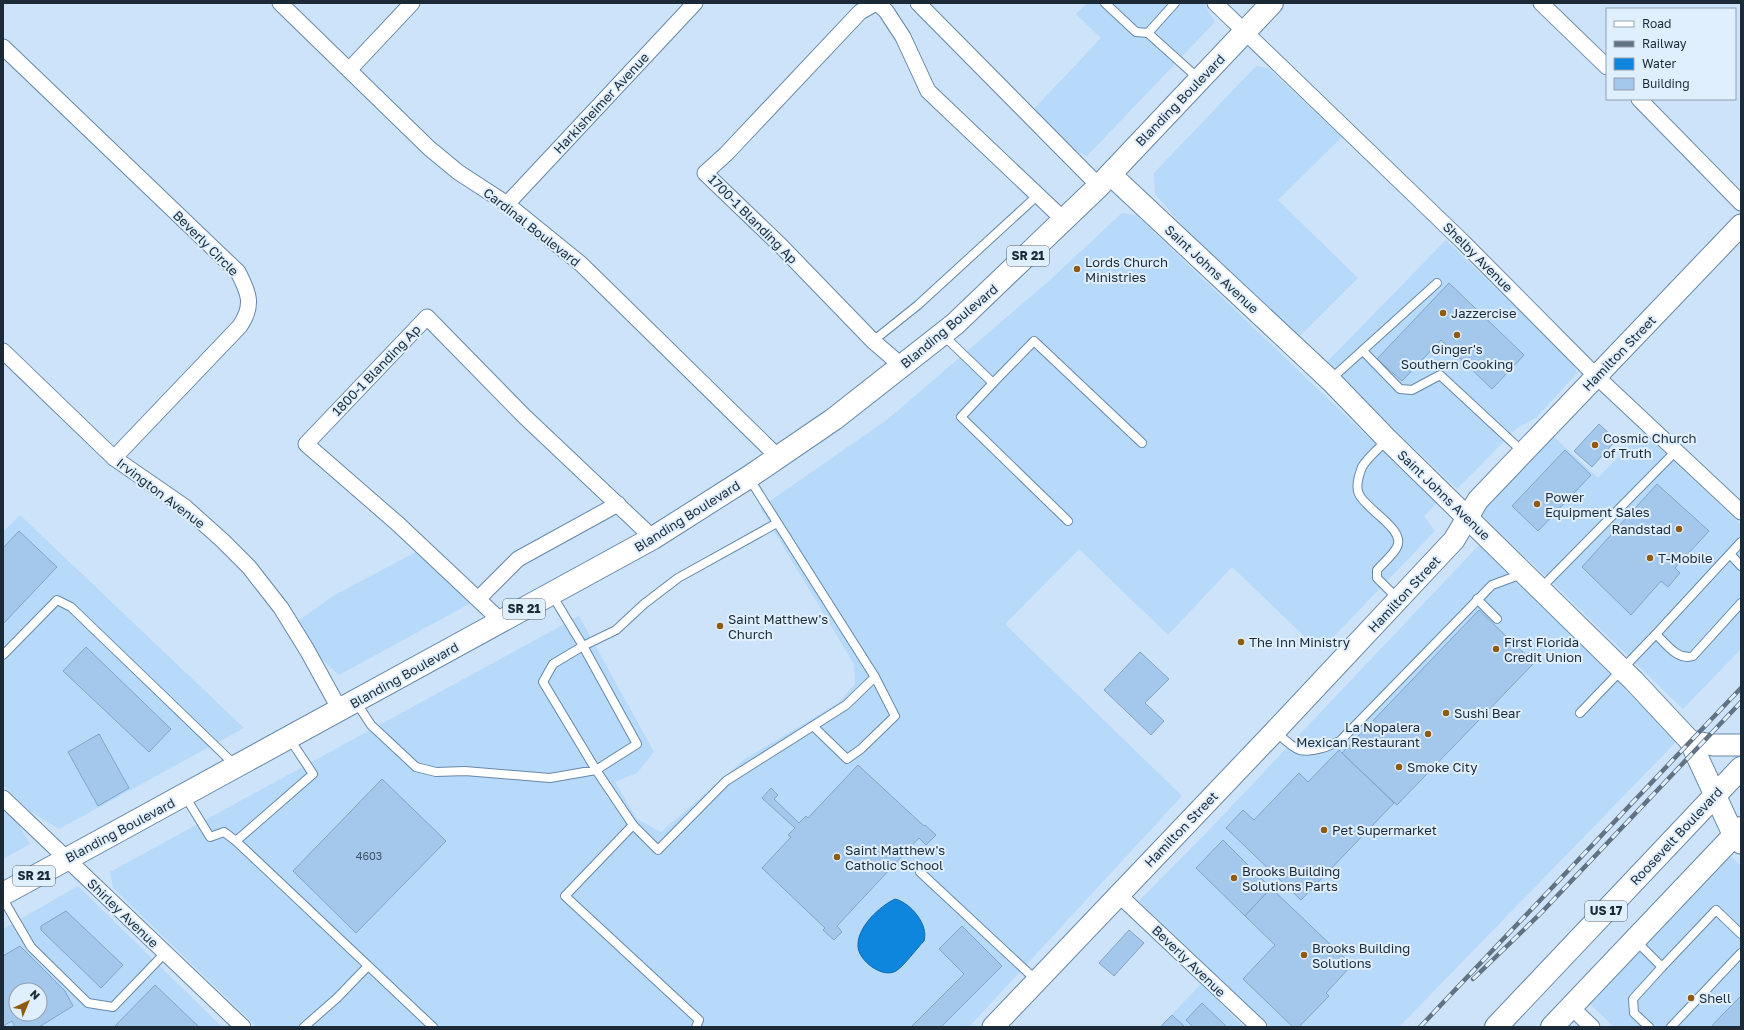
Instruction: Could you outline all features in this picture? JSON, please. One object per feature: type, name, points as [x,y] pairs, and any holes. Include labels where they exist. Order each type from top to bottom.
[{"type":"main road","name":"Blanding Boulevard","points":[[3,894],[653,538],[779,458],[834,419],[942,334],[1011,272],[1104,180],[1272,3]]},
{"type":"main road","name":"Roosevelt Boulevard","points":[[1496,1027],[1741,768]]},
{"type":"main road","name":"US 17","points":[[1552,1027],[1635,940],[1739,836]]},
{"type":"street","name":"Cardinal Boulevard","points":[[280,3],[429,148],[452,167],[507,204],[581,264],[779,458]]},
{"type":"street","points":[[349,70],[412,3]]},
{"type":"street","name":"Harkisheimer Avenue","points":[[507,204],[696,3]]},
{"type":"street","name":"1700-1 Blanding Ap","points":[[902,366],[873,341],[780,245],[706,173],[726,154],[860,12],[876,3],[886,11],[904,37],[928,91],[1064,220]]},
{"type":"street","name":"Saint Johns Avenue","points":[[918,3],[1104,180],[1330,380],[1622,669],[1690,741],[1739,836]]},
{"type":"street","name":"Shelby Avenue","points":[[1215,3],[1463,242],[1596,376],[1741,512]]},
{"type":"street","points":[[1541,3],[1606,66]]},
{"type":"street","name":"Beverly Circle","points":[[3,47],[238,272],[245,286],[249,301],[247,315],[240,326],[114,458]]},
{"type":"street","points":[[1640,100],[1741,203]]},
{"type":"street","name":"Hamilton Street","points":[[993,1027],[1275,731],[1454,540],[1478,500],[1741,224]]},
{"type":"street","name":"1800-1 Blanding Ap","points":[[501,621],[398,524],[306,444],[427,317],[524,416],[653,538]]},
{"type":"street","name":"Irvington Avenue","points":[[3,352],[114,458],[185,507],[249,567],[289,620],[307,650],[348,706]]},
{"type":"street","points":[[478,599],[518,559],[618,504]]},
{"type":"street","points":[[1690,741],[1712,746],[1741,745]]},
{"type":"street","name":"Shirley Avenue","points":[[3,798],[243,1027]]},
{"type":"street","name":"Beverly Avenue","points":[[1119,895],[1259,1027]]},
{"type":"street","points":[[1571,1007],[1592,1027]]},
{"type":"lane","points":[[1105,3],[1136,32],[1148,33],[1199,80]]},
{"type":"lane","points":[[1148,33],[1175,3]]},
{"type":"lane","points":[[873,341],[918,305],[1038,195]]},
{"type":"lane","points":[[1330,380],[1437,284]]},
{"type":"lane","points":[[942,334],[993,383]]},
{"type":"lane","points":[[1068,521],[961,417],[993,383],[1034,341],[1142,443]]},
{"type":"lane","points":[[1364,351],[1400,389],[1412,390],[1440,375],[1524,453]]},
{"type":"lane","points":[[1388,439],[1362,466],[1357,481],[1358,493],[1364,502],[1392,527],[1398,540],[1398,546],[1376,570],[1377,578],[1398,599]]},
{"type":"lane","points":[[1540,588],[1676,452]]},
{"type":"lane","points":[[749,477],[875,677],[895,716],[861,749],[847,758],[813,726]]},
{"type":"lane","points":[[777,523],[678,578],[644,604],[616,630],[583,646],[553,664],[543,682],[596,770],[633,825],[658,850],[726,781],[846,705],[875,677]]},
{"type":"lane","points":[[1580,713],[1741,542]]},
{"type":"lane","points":[[1730,554],[1741,566]]},
{"type":"lane","points":[[1275,731],[1300,750],[1322,749],[1340,741],[1476,599],[1492,585],[1524,573]]},
{"type":"lane","points":[[348,706],[371,725],[416,767],[436,772],[465,770],[550,778],[596,770],[637,744],[583,646],[551,594]]},
{"type":"lane","points":[[1476,599],[1497,619]]},
{"type":"lane","points":[[3,655],[57,600],[71,607],[237,766]]},
{"type":"lane","points":[[1656,634],[1679,656],[1687,658],[1693,656],[1741,603]]},
{"type":"lane","points":[[236,841],[313,774],[289,738]]},
{"type":"lane","points":[[184,795],[210,837],[224,832],[236,841],[432,1027]]},
{"type":"lane","points":[[633,825],[565,896],[699,1020],[696,1027]]},
{"type":"lane","points":[[920,872],[1037,981]]},
{"type":"lane","points":[[3,899],[31,947],[88,1003],[113,1007],[165,953]]},
{"type":"lane","points":[[1649,1027],[1634,1014],[1633,999],[1716,910],[1741,934]]},
{"type":"lane","points":[[1635,940],[1662,967]]},
{"type":"lane","points":[[1672,1027],[1741,953]]},
{"type":"lane","points":[[304,1027],[337,998],[368,966]]},
{"type":"shaded area","points":[[1087,3],[1204,3],[1215,22],[1087,156],[1070,148],[1033,110],[1101,38],[1076,14]]},
{"type":"shaded area","points":[[1256,66],[1268,68],[1342,137],[1278,200],[1358,278],[1297,339],[1187,231],[1155,194],[1154,173]]},
{"type":"shaded area","points":[[1122,213],[1136,215],[1437,503],[1424,516],[1435,531],[1320,651],[1232,567],[1168,635],[1079,549],[1005,624],[1182,796],[969,1027],[257,1027],[113,888],[110,872],[579,616],[654,752],[637,773],[615,782],[637,819],[661,832],[745,759],[838,703],[855,684],[854,664],[760,508],[888,419],[1050,280]]},
{"type":"shaded area","points":[[1446,240],[1574,364],[1577,373],[1537,417],[1517,428],[1457,489],[1325,364]]},
{"type":"shaded area","points":[[1643,432],[1741,525],[1741,649],[1683,709],[1481,514],[1553,436],[1598,478]]},
{"type":"shaded area","points":[[20,515],[244,728],[59,829],[30,811],[3,785],[3,532]]},
{"type":"shaded area","points":[[1480,544],[1677,741],[1399,1027],[1270,1027],[1139,901],[1210,829]]},
{"type":"shaded area","points":[[416,552],[471,603],[339,675],[320,658],[298,621],[333,596]]},
{"type":"shaded area","points":[[3,809],[17,822],[30,844],[3,859]]},
{"type":"shaded area","points":[[1731,856],[1741,866],[1741,1027],[1614,1027],[1590,1004]]},
{"type":"shaded area","points":[[78,886],[222,1027],[3,1027],[3,929]]},
{"type":"shaded area","points":[[1201,984],[1244,1027],[1160,1027]]},
{"type":"water","points":[[895,899],[901,901],[913,910],[924,928],[925,935],[924,941],[907,961],[899,969],[890,973],[878,970],[866,962],[859,951],[858,946],[861,932],[870,918],[889,902]]},
{"type":"building","points":[[1449,283],[1524,355],[1492,389],[1441,340],[1402,381],[1377,359]]},
{"type":"building","name":"Cosmic Church of Truth","points":[[1599,424],[1616,440],[1592,467],[1574,451]]},
{"type":"building","points":[[1565,450],[1591,475],[1538,531],[1512,506]]},
{"type":"building","points":[[1657,484],[1709,531],[1675,568],[1680,573],[1668,587],[1661,581],[1631,615],[1582,567]]},
{"type":"building","points":[[19,531],[57,567],[3,624],[3,548]]},
{"type":"building","points":[[1479,610],[1534,663],[1397,805],[1342,753]]},
{"type":"building","points":[[86,647],[171,729],[149,752],[63,671]]},
{"type":"building","points":[[1140,652],[1169,679],[1145,703],[1164,721],[1151,735],[1104,690]]},
{"type":"building","points":[[99,734],[129,788],[98,806],[68,752]]},
{"type":"building","points":[[1339,750],[1394,803],[1301,900],[1226,828],[1243,810],[1254,820],[1299,773],[1308,782]]},
{"type":"building","name":"Saint Matthew's Catholic School","points":[[858,765],[924,826],[925,825],[936,835],[926,845],[919,838],[837,926],[842,932],[834,940],[823,930],[825,928],[762,868],[791,837],[788,835],[795,828],[762,798],[771,788],[778,795],[774,799],[799,823],[806,816],[808,818]]},
{"type":"building","points":[[382,779],[446,841],[356,933],[293,871]]},
{"type":"building","name":"Brooks Building Solutions Parts","points":[[1223,840],[1271,888],[1245,916],[1196,868]]},
{"type":"building","name":"Brooks Building Solutions","points":[[1271,888],[1352,965],[1326,993],[1329,996],[1299,1027],[1293,1027],[1243,979],[1275,945],[1245,916]]},
{"type":"building","points":[[66,911],[123,965],[101,988],[41,930],[41,926]]},
{"type":"building","points":[[962,926],[1002,966],[941,1027],[911,1027],[964,974],[939,949]]},
{"type":"building","points":[[1129,930],[1144,943],[1114,976],[1099,963]]},
{"type":"building","points":[[20,946],[65,991],[73,1006],[48,1021],[48,982],[8,982],[8,1022],[10,1022],[3,1026],[3,956]]},
{"type":"building","points":[[155,985],[199,1027],[114,1027]]},
{"type":"building","points":[[1741,996],[1741,1027],[1711,1027],[1722,1015]]},
{"type":"building","points":[[1202,1003],[1227,1027],[1193,1027],[1186,1020]]},
{"type":"building","points":[[1172,1015],[1185,1027],[1160,1027]]},
{"type":"building","points":[[12,1022],[47,1022],[39,1027],[15,1027]]},
{"type":"railway","points":[[1420,1027],[1741,688]]},
{"type":"railway","points":[[1473,979],[1541,913],[1741,702]]},
{"type":"place","name":"Lords Church Ministries","points":[[1077,269]]},
{"type":"place","name":"Jazzercise","points":[[1443,313]]},
{"type":"place","name":"Ginger's Southern Cooking","points":[[1457,335]]},
{"type":"place","name":"Cosmic Church of Truth","points":[[1595,445]]},
{"type":"place","name":"Power Equipment Sales","points":[[1537,504]]},
{"type":"place","name":"Randstad","points":[[1679,529]]},
{"type":"place","name":"T-Mobile","points":[[1650,558]]},
{"type":"place","name":"Saint Matthew's Church","points":[[720,626]]},
{"type":"place","name":"The Inn Ministry","points":[[1241,642]]},
{"type":"place","name":"First Florida Credit Union","points":[[1496,649]]},
{"type":"place","name":"Sushi Bear","points":[[1446,713]]},
{"type":"place","name":"La Nopalera Mexican Restaurant","points":[[1428,734]]},
{"type":"place","name":"Smoke City","points":[[1399,767]]},
{"type":"place","name":"Pet Supermarket","points":[[1324,830]]},
{"type":"place","name":"Saint Matthew's Catholic School","points":[[837,857]]},
{"type":"place","name":"Brooks Building Solutions Parts","points":[[1234,878]]},
{"type":"place","name":"Brooks Building Solutions","points":[[1304,955]]},
{"type":"place","name":"Shell","points":[[1691,998]]}]
